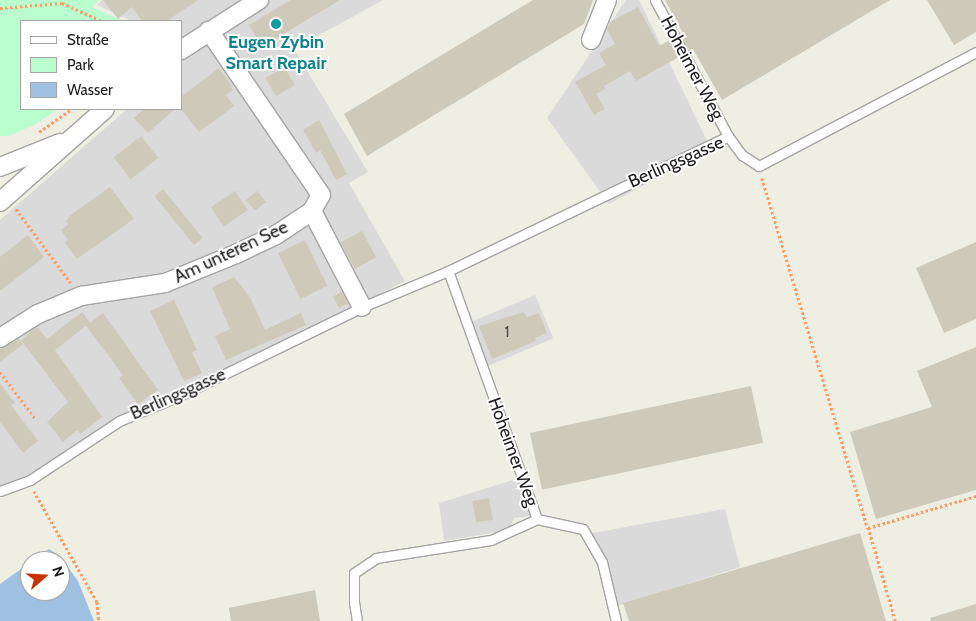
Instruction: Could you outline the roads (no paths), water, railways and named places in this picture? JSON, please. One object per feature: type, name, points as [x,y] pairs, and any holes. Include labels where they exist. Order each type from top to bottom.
[{"type":"street","points":[[182,49],[259,0]]},
{"type":"street","points":[[591,40],[607,0]]},
{"type":"street","points":[[208,31],[321,196],[312,211],[362,307]]},
{"type":"street","points":[[4,200],[69,139],[105,110]]},
{"type":"street","points":[[0,167],[69,139]]},
{"type":"street","name":"Am unteren See","points":[[0,338],[38,314],[81,296],[165,283],[260,243],[312,211]]},
{"type":"lane","name":"Hoheimer Weg","points":[[655,0],[728,136]]},
{"type":"lane","name":"Berlingsgasse","points":[[0,491],[28,481],[119,421],[179,396],[362,307],[448,271],[728,136],[742,155],[759,166],[976,52]]},
{"type":"lane","name":"Hoheimer Weg","points":[[357,621],[354,603],[354,573],[376,558],[491,540],[537,519],[448,271]]},
{"type":"lane","points":[[537,519],[583,528],[602,562],[616,621]]},
{"type":"water","points":[[20,570],[20,601],[70,601],[70,570],[78,581],[94,621],[0,621],[0,584]]},
{"type":"place","name":"Eugen Zybin Smart Repair","points":[[276,24]]}]
